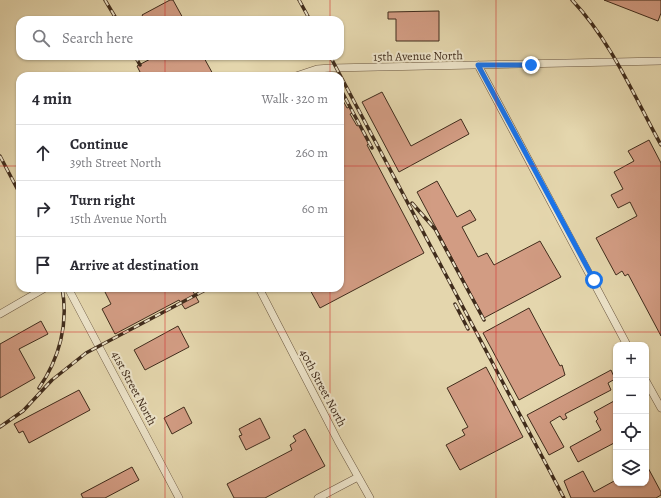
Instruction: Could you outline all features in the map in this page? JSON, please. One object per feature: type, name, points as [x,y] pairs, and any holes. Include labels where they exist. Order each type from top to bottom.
[{"type":"street","name":"15th Avenue North","points":[[308,72],[317,69],[331,68],[661,61]]},
{"type":"street","points":[[478,65],[626,342]]},
{"type":"street","points":[[0,314],[38,292]]},
{"type":"street","name":"41st Street North","points":[[70,292],[179,498]]},
{"type":"street","name":"40th Street North","points":[[261,292],[370,498]]},
{"type":"street","points":[[649,386],[661,408]]},
{"type":"street","points":[[318,498],[358,477]]},
{"type":"building","points":[[170,0],[173,0],[182,16],[143,16]]},
{"type":"building","points":[[604,0],[661,0],[661,13],[658,21]]},
{"type":"building","points":[[439,11],[439,41],[396,41],[396,19],[388,19],[388,12]]},
{"type":"building","points":[[148,60],[205,60],[212,72],[140,72],[137,66]]},
{"type":"building","points":[[382,92],[411,146],[461,119],[469,134],[399,172],[362,102]]},
{"type":"building","points":[[344,102],[347,108],[350,107],[353,113],[350,114],[366,137],[369,143],[367,145],[424,253],[320,308],[311,292],[344,292]]},
{"type":"building","points":[[649,140],[661,163],[661,336],[628,274],[625,276],[622,271],[616,275],[596,238],[637,216],[630,202],[618,208],[611,195],[623,189],[614,172],[634,161],[628,151]]},
{"type":"building","points":[[437,181],[457,217],[470,210],[476,220],[462,227],[478,257],[487,253],[494,265],[540,241],[561,277],[484,318],[417,192]]},
{"type":"building","points":[[105,292],[193,292],[199,302],[185,309],[179,300],[115,334],[102,309],[111,304]]},
{"type":"building","points":[[529,308],[560,366],[562,365],[565,375],[519,400],[483,333]]},
{"type":"building","points":[[41,321],[48,334],[19,349],[35,378],[0,398],[0,344]]},
{"type":"building","points":[[178,326],[189,347],[145,370],[134,350]]},
{"type":"building","points":[[486,367],[523,437],[460,470],[446,445],[465,435],[462,430],[468,427],[447,388]]},
{"type":"building","points":[[611,370],[613,380],[608,383],[611,390],[565,414],[567,418],[563,420],[560,416],[550,422],[564,447],[549,455],[527,415]]},
{"type":"building","points":[[79,390],[90,410],[29,443],[23,431],[19,433],[14,424]]},
{"type":"building","points":[[613,402],[613,444],[578,462],[570,447],[601,430],[596,421],[598,419],[594,412]]},
{"type":"building","points":[[184,407],[192,423],[172,434],[164,418]]},
{"type":"building","points":[[260,418],[270,438],[246,450],[239,436],[242,435],[239,429]]},
{"type":"building","points":[[305,429],[325,466],[265,498],[234,498],[227,484],[292,450],[290,445],[296,441],[293,436]]},
{"type":"building","points":[[132,467],[139,480],[105,498],[83,498],[81,494]]},
{"type":"building","points":[[649,470],[661,492],[661,495],[656,498],[571,498],[564,481],[583,471],[594,492],[613,482],[613,486],[649,486]]},
{"type":"railway","points":[[105,0],[115,16]]},
{"type":"railway","points":[[299,0],[308,16]]},
{"type":"railway","points":[[572,0],[599,33],[631,88],[661,145]]},
{"type":"railway","points":[[137,60],[140,65]]},
{"type":"railway","points":[[332,60],[338,72]]},
{"type":"railway","points":[[344,82],[564,498]]},
{"type":"railway","points":[[344,96],[372,148]]},
{"type":"railway","points":[[0,156],[16,186]]},
{"type":"railway","points":[[412,203],[435,229],[484,320]]},
{"type":"railway","points":[[39,388],[52,365],[61,341],[64,315],[63,292]]},
{"type":"railway","points":[[0,427],[23,411],[52,380],[86,353],[201,292]]},
{"type":"railway","points":[[455,304],[468,329]]},
{"type":"route","points":[[531,65],[478,65],[594,280]]}]
